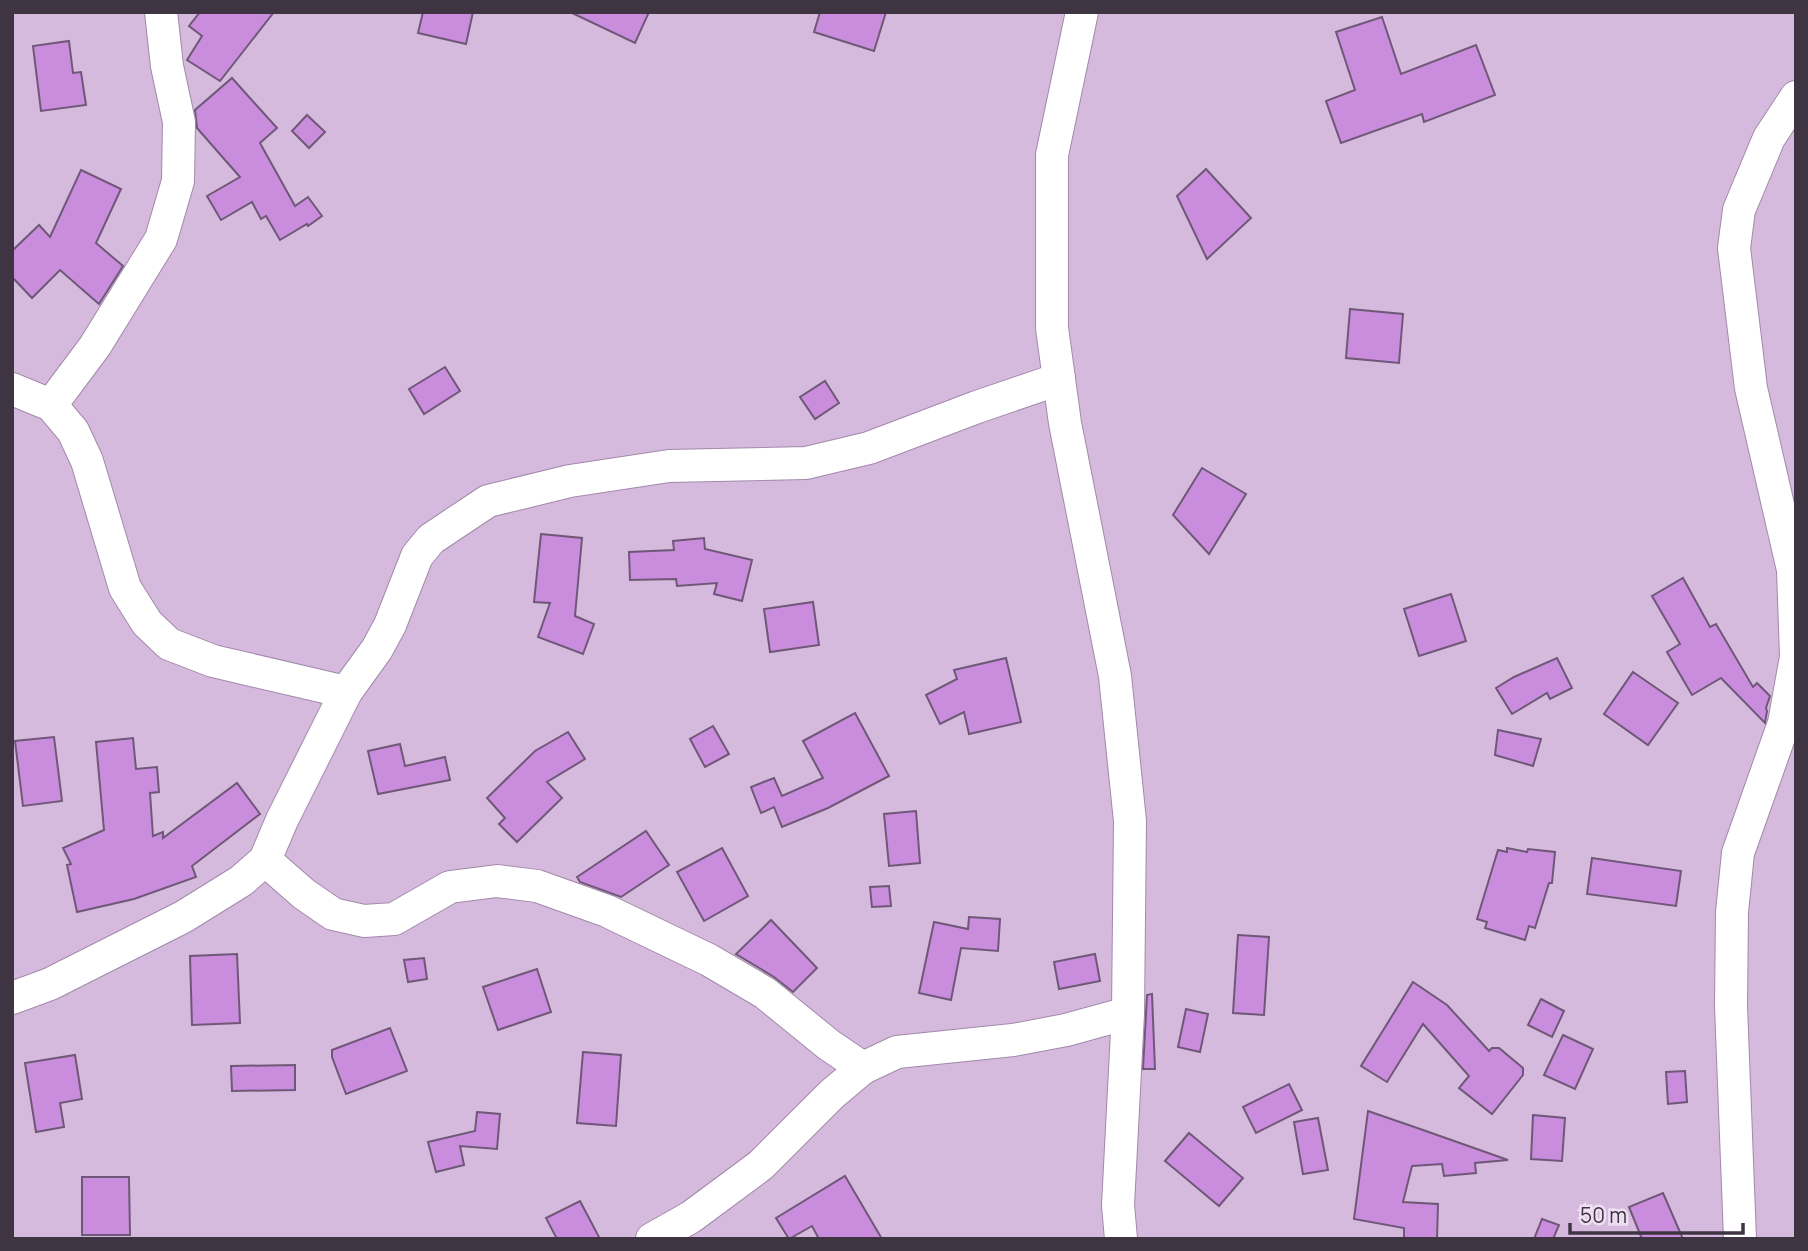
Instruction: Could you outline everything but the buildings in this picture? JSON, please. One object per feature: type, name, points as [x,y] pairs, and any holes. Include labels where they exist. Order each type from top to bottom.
[{"type":"street","points":[[51,405],[95,346],[161,239],[178,181],[179,122],[167,66],[161,12]]},
{"type":"street","points":[[1082,12],[1052,155],[1052,328],[1065,423],[1115,676],[1130,821],[1128,1013],[1118,1205],[1121,1239]]},
{"type":"street","points":[[1740,1239],[1731,1006],[1732,912],[1738,853],[1790,724],[1796,656],[1793,570],[1751,388],[1734,248],[1740,210],[1769,138],[1796,97]]},
{"type":"street","points":[[12,998],[50,984],[183,917],[241,881],[265,860],[346,692],[377,649],[390,625],[417,556],[430,539],[488,501],[570,481],[670,466],[806,463],[869,448],[1059,379]]},
{"type":"street","points":[[12,389],[51,405],[73,431],[87,461],[125,588],[147,623],[169,645],[213,661],[346,692]]},
{"type":"street","points":[[265,860],[304,894],[333,914],[364,921],[394,919],[450,887],[498,881],[537,886],[607,911],[709,960],[765,993],[863,1069]]},
{"type":"street","points":[[652,1239],[691,1217],[761,1166],[832,1094],[863,1069],[897,1052],[1013,1040],[1066,1030],[1128,1013]]}]
